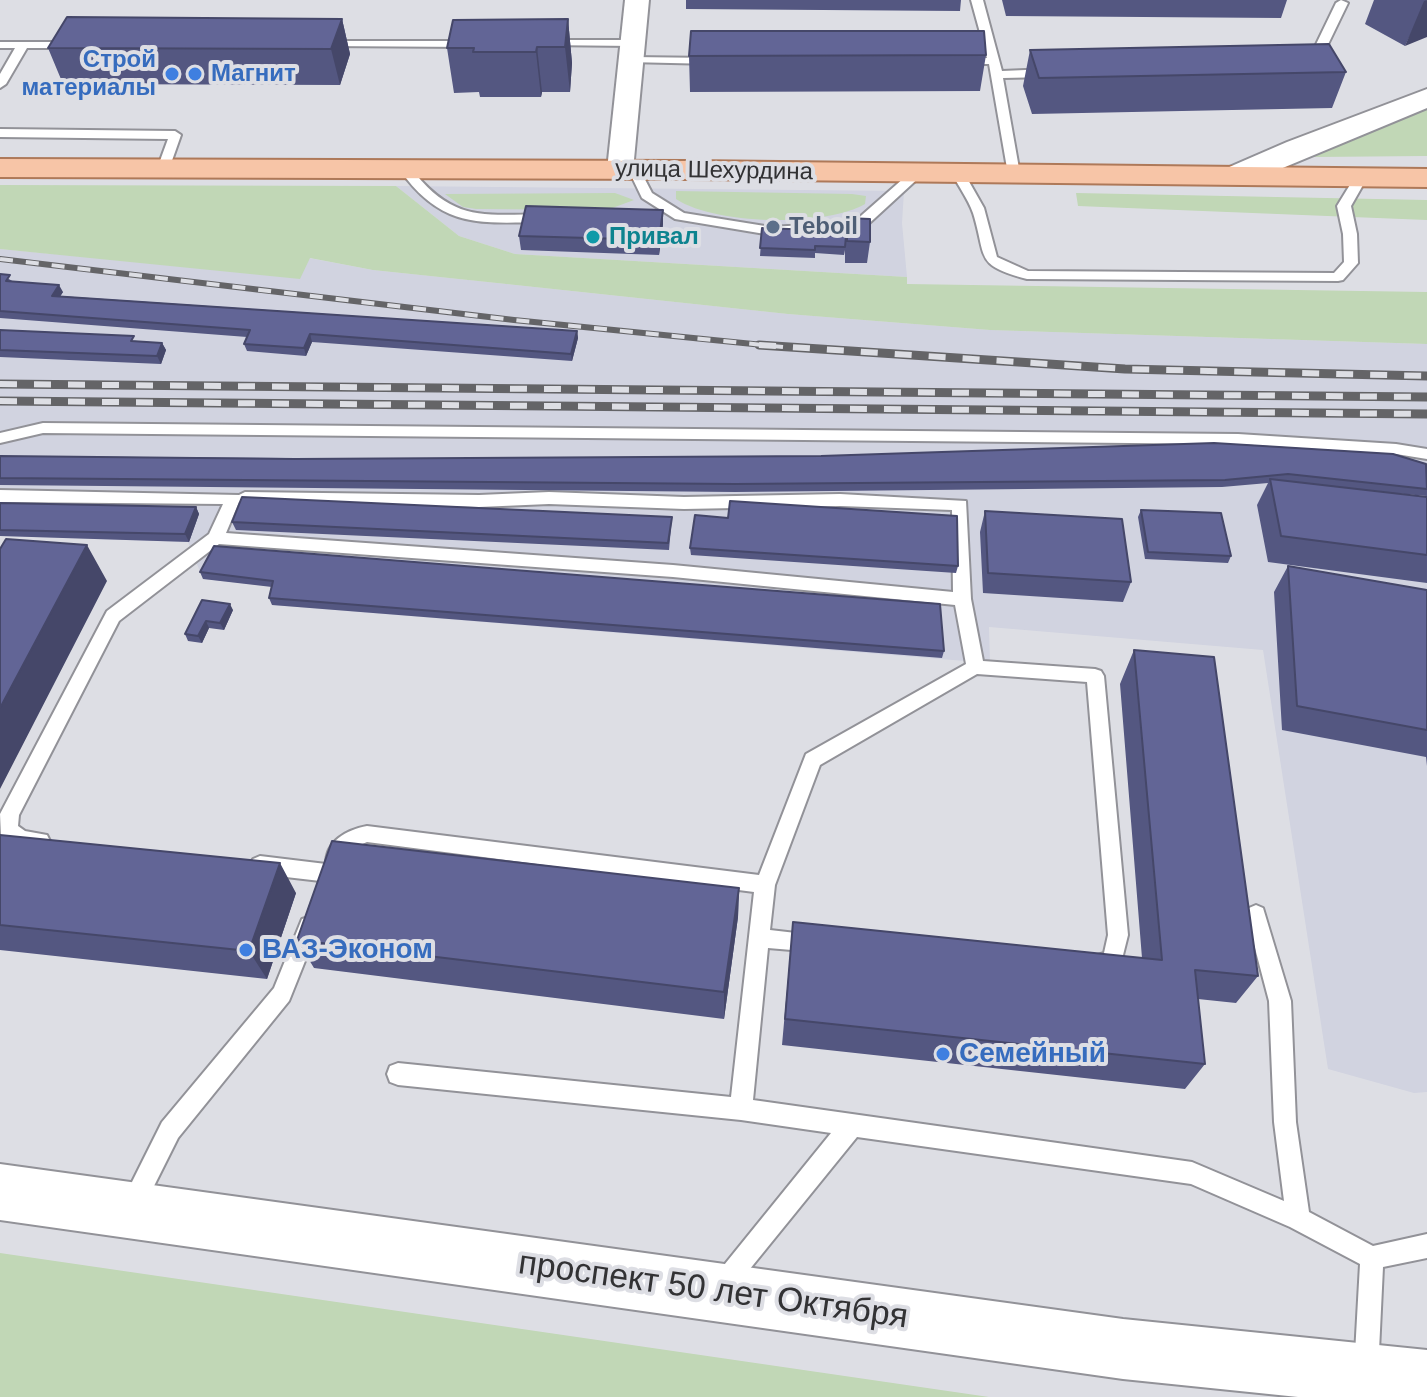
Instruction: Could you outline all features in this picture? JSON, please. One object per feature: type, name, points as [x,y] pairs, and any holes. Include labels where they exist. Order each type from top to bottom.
[{"type":"main road","points":[[1238,175],[1427,98]]},
{"type":"main road","name":"улица Шехурдина","points":[[0,168],[1427,178]]},
{"type":"main road","name":"проспект 50 лет Октября","points":[[0,1192],[1371,1384],[1427,1380]]},
{"type":"street","points":[[627,170],[637,0]]},
{"type":"lane","points":[[977,0],[994,61],[1014,174]]},
{"type":"lane","points":[[1295,67],[1311,66],[1341,1]]},
{"type":"lane","points":[[320,44],[477,44]]},
{"type":"lane","points":[[539,44],[734,61]]},
{"type":"lane","points":[[0,45],[86,45]]},
{"type":"lane","points":[[0,84],[23,45]]},
{"type":"lane","points":[[948,61],[994,61]]},
{"type":"lane","points":[[996,75],[1059,73]]},
{"type":"lane","points":[[0,133],[175,135],[163,169]]},
{"type":"lane","points":[[406,170],[420,191],[463,218],[565,217]]},
{"type":"lane","points":[[627,170],[647,195],[680,216]]},
{"type":"lane","points":[[652,217],[680,216],[771,231],[858,226],[918,173]]},
{"type":"lane","points":[[958,174],[979,213],[985,254],[1000,268],[1027,275],[1338,277],[1351,263],[1350,234],[1344,206],[1361,178]]},
{"type":"lane","points":[[0,438],[43,428],[1206,439],[1396,449],[1427,454]]},
{"type":"lane","points":[[0,496],[479,501],[549,498],[684,503],[840,500],[960,505],[962,599],[975,667]]},
{"type":"lane","points":[[52,842],[21,839],[8,830],[9,815],[113,616],[216,538],[233,498]]},
{"type":"lane","points":[[216,538],[673,571],[962,599]]},
{"type":"lane","points":[[741,1109],[765,885],[813,760],[975,667],[1095,676],[1118,935],[1113,960],[1087,967],[1071,966]]},
{"type":"lane","points":[[237,863],[326,880],[338,850],[351,837],[367,834],[765,885]]},
{"type":"lane","points":[[130,1209],[170,1130],[282,994],[313,913]]},
{"type":"lane","points":[[1256,914],[1280,1001],[1285,1122],[1298,1219]]},
{"type":"lane","points":[[760,938],[838,945]]},
{"type":"lane","points":[[398,1074],[741,1109],[1192,1173],[1298,1219],[1372,1258],[1427,1246]]},
{"type":"lane","points":[[717,1291],[852,1125]]},
{"type":"lane","points":[[1371,1384],[1372,1258]]},
{"type":"shaded area","points":[[396,186],[904,191],[902,223],[907,277],[515,254],[459,236]]},
{"type":"shaded area","points":[[0,249],[119,260],[309,258],[373,270],[788,314],[990,330],[1427,344],[1427,1092],[1414,1093],[1328,1069],[1263,650],[989,627],[990,663],[272,605],[276,587],[203,579],[188,542],[0,536]]},
{"type":"green space","points":[[1427,105],[1427,156],[1314,157],[1303,152]]},
{"type":"green space","points":[[0,185],[396,186],[459,236],[515,254],[907,277],[907,284],[1427,292],[1427,344],[990,330],[788,314],[373,270],[310,258],[300,279],[0,249]]},
{"type":"green space","points":[[676,191],[866,196],[865,204],[824,217],[770,220],[716,214],[694,208],[676,199]]},
{"type":"green space","points":[[615,193],[634,200],[607,210],[476,209],[463,207],[445,194]]},
{"type":"green space","points":[[1076,193],[1427,200],[1427,220],[1078,206]]},
{"type":"green space","points":[[0,1253],[989,1397],[0,1397]]},
{"type":"building","points":[[67,17],[342,19],[331,49],[48,48]]},
{"type":"building","points":[[568,19],[565,47],[537,47],[536,52],[473,52],[474,48],[447,48],[453,20]]},
{"type":"building","points":[[691,31],[984,31],[986,55],[689,56]]},
{"type":"building","points":[[1329,44],[1346,72],[1039,78],[1030,50]]},
{"type":"building","points":[[526,206],[663,210],[659,240],[519,236]]},
{"type":"building","points":[[847,218],[870,219],[870,242],[847,241]]},
{"type":"building","points":[[762,228],[816,230],[816,235],[846,236],[845,247],[815,246],[815,250],[760,248]]},
{"type":"building","points":[[0,274],[10,275],[6,281],[59,285],[52,296],[577,331],[571,354],[310,334],[304,348],[244,344],[250,330],[0,311]]},
{"type":"building","points":[[0,330],[134,336],[131,341],[162,343],[157,356],[0,350]]},
{"type":"building","points":[[1214,443],[1393,454],[1426,464],[1427,489],[1288,474],[1225,480],[735,484],[0,478],[0,456],[295,459],[821,456]]},
{"type":"building","points":[[1270,479],[1427,497],[1427,555],[1281,536]]},
{"type":"building","points":[[242,497],[672,517],[668,543],[232,522]]},
{"type":"building","points":[[730,501],[957,516],[958,566],[690,548],[695,515],[728,518]]},
{"type":"building","points":[[0,503],[196,507],[185,534],[0,530]]},
{"type":"building","points":[[1141,510],[1221,513],[1231,556],[1148,552]]},
{"type":"building","points":[[985,511],[1122,519],[1131,582],[988,573]]},
{"type":"building","points":[[6,539],[87,545],[0,708],[0,549]]},
{"type":"building","points":[[214,546],[940,604],[944,651],[269,598],[273,581],[200,572]]},
{"type":"building","points":[[1288,566],[1427,590],[1427,730],[1297,706]]},
{"type":"building","points":[[202,600],[230,604],[220,623],[206,621],[198,636],[185,634]]},
{"type":"building","points":[[1134,650],[1214,657],[1258,976],[1195,970],[1205,1064],[785,1019],[793,922],[1162,960]]},
{"type":"building","points":[[0,835],[280,863],[249,951],[0,925]]},
{"type":"building","points":[[332,841],[739,888],[724,992],[297,940]]},
{"type":"railway","points":[[0,259],[514,320],[771,346]]},
{"type":"railway","points":[[759,345],[771,346]]},
{"type":"railway","points":[[771,346],[1125,369],[1427,376]]},
{"type":"railway","points":[[771,346],[783,347]]},
{"type":"railway","points":[[0,384],[1427,397]]},
{"type":"railway","points":[[0,401],[1427,414]]},
{"type":"place","name":"Строй материалы","points":[[172,74]]},
{"type":"place","name":"Магнит","points":[[195,74]]},
{"type":"place","name":"Teboil","points":[[773,227]]},
{"type":"place","name":"Привал","points":[[593,237]]},
{"type":"place","name":"ВАЗ-Эконом","points":[[246,950]]},
{"type":"place","name":"Семейный","points":[[943,1054]]}]
